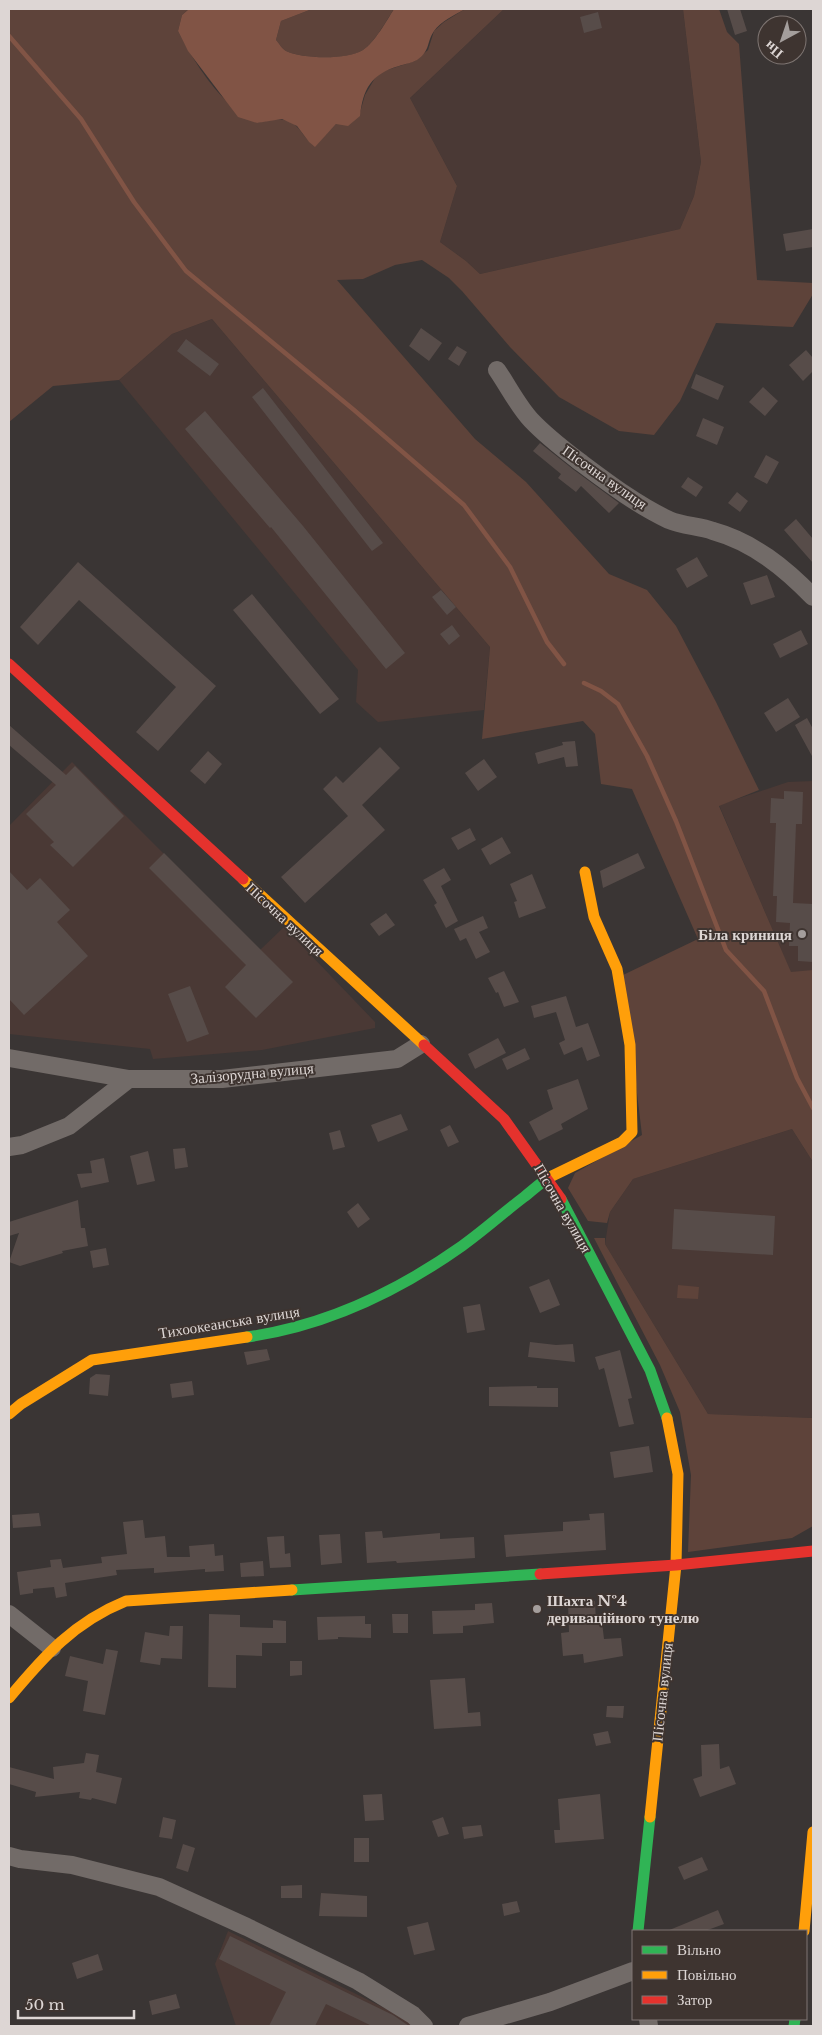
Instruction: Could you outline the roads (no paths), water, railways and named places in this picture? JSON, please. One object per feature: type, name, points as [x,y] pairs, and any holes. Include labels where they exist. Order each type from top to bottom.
[{"type":"street","name":"Пісочна вулиця","points":[[498,370],[530,419],[549,437],[602,478],[630,498],[670,520],[694,528],[712,530],[758,550],[813,597]]},
{"type":"street","name":"Пісочна вулиця","points":[[9,664],[504,1119],[558,1193],[650,1370],[666,1414],[678,1474],[676,1565],[638,1930]]},
{"type":"street","name":"Тихоокеанська вулиця","points":[[9,1414],[21,1404],[92,1360],[282,1332],[368,1302],[410,1280],[462,1246],[548,1178],[622,1142],[632,1132],[630,1045],[617,969],[594,917],[585,872]]},
{"type":"street","name":"Залізорудна вулиця","points":[[9,1058],[129,1079],[222,1079],[397,1059],[421,1044]]},
{"type":"street","points":[[9,1147],[22,1145],[69,1126],[129,1079]]},
{"type":"street","points":[[9,1698],[52,1648],[95,1613],[126,1601],[676,1565],[813,1551]]},
{"type":"street","points":[[9,1614],[52,1648]]},
{"type":"street","points":[[804,1930],[813,1832]]},
{"type":"street","points":[[9,1856],[72,1865],[159,1888],[247,1926],[358,1981],[413,2015],[424,2026]]},
{"type":"street","points":[[468,2026],[550,2002],[632,1971]]},
{"type":"waterway","points":[[9,36],[81,119],[134,202],[186,271],[354,410],[464,505],[510,567],[547,642],[564,664]]},
{"type":"waterway","points":[[584,683],[601,691],[618,704],[647,756],[676,821],[726,950],[764,991],[797,1078],[813,1108]]},
{"type":"place","name":"Біла криниця","points":[[802,934]]},
{"type":"place","name":"Шахта №4 дериваційного тунелю","points":[[537,1609]]}]
